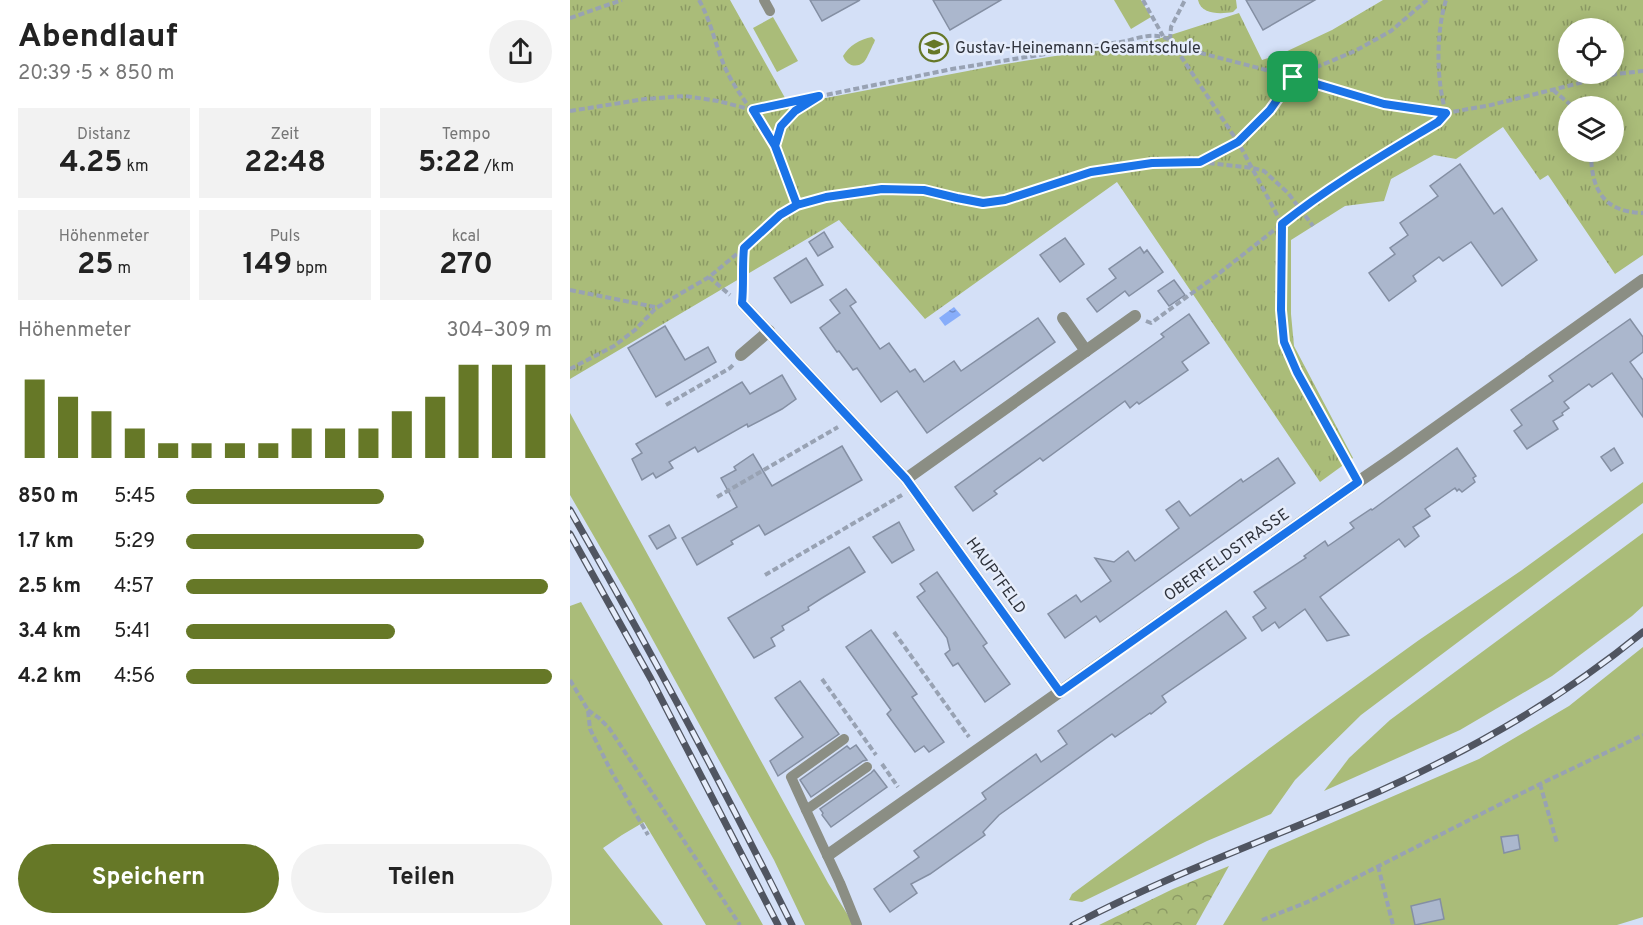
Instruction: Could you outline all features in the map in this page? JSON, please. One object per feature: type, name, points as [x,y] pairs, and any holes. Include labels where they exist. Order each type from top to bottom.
[{"type":"street","name":"OBERFELDSTRASSE","points":[[828,855],[1643,280]]},
{"type":"street","name":"HAUPTFELD","points":[[742,303],[852,419],[909,484],[1060,692]]},
{"type":"street","points":[[909,484],[1135,316]]},
{"type":"street","points":[[1063,318],[1086,351]]},
{"type":"street","points":[[741,355],[769,331]]},
{"type":"lane","points":[[764,0],[770,11]]},
{"type":"lane","points":[[844,739],[791,777],[828,855],[857,925]]},
{"type":"lane","points":[[806,810],[867,767]]},
{"type":"path","points":[[570,18],[622,0]]},
{"type":"path","points":[[699,0],[708,17],[724,66],[775,146],[797,205]]},
{"type":"path","points":[[1143,0],[1164,36],[1170,40],[1238,142],[1282,224],[1281,310],[1284,342],[1297,372],[1358,482]]},
{"type":"path","points":[[1170,40],[1171,27],[1185,0]]},
{"type":"path","points":[[1200,162],[1238,142],[1270,110],[1293,77],[1355,51],[1391,31],[1427,0]]},
{"type":"path","points":[[1446,0],[1438,40],[1442,100],[1446,113]]},
{"type":"path","points":[[570,111],[645,99],[685,96],[753,110],[952,69],[1126,41],[1149,35],[1164,36]]},
{"type":"path","points":[[1174,46],[1384,104],[1446,113],[1491,105],[1616,74],[1643,71]]},
{"type":"path","points":[[1552,89],[1560,96]]},
{"type":"path","points":[[775,146],[781,126],[795,111],[819,96]]},
{"type":"path","points":[[1135,316],[1151,323],[1301,209],[1438,122],[1446,113]]},
{"type":"path","points":[[570,369],[614,346],[635,330],[656,308],[709,277],[780,215],[797,205],[826,197],[882,189],[924,190],[983,203],[1005,200],[1091,172],[1152,163],[1200,162],[1264,171],[1288,193],[1312,226]]},
{"type":"path","points":[[1592,162],[1594,179],[1600,194],[1609,205],[1623,211],[1643,213]]},
{"type":"path","points":[[709,277],[734,299],[742,303],[744,248]]},
{"type":"path","points":[[570,290],[656,308]]},
{"type":"path","points":[[666,405],[730,368],[741,355]]},
{"type":"path","points":[[717,497],[852,419]]},
{"type":"path","points":[[765,575],[909,484]]},
{"type":"path","points":[[894,632],[979,750]]},
{"type":"path","points":[[822,679],[907,800]]},
{"type":"path","points":[[570,680],[588,710],[609,728],[740,925]]},
{"type":"path","points":[[588,710],[590,729],[648,836]]},
{"type":"path","points":[[1262,920],[1310,901],[1540,784],[1643,735]]},
{"type":"path","points":[[1540,784],[1557,843]]},
{"type":"path","points":[[1378,866],[1394,925]]},
{"type":"green space","points":[[570,0],[730,0],[789,105],[999,65],[1155,40],[1239,13],[1262,60],[1281,54],[1332,30],[1383,0],[1643,0],[1643,255],[1615,274],[1548,175],[1540,180],[1503,127],[1456,159],[1434,155],[1391,179],[1384,201],[1345,206],[1291,240],[1291,314],[1294,346],[1353,458],[1320,482],[1117,182],[925,319],[839,220],[570,379]]},
{"type":"green space","points":[[1114,0],[1141,0],[1151,17],[1131,29]]},
{"type":"green space","points":[[1198,0],[1236,0],[1237,8],[1233,12],[1223,13],[1207,11]]},
{"type":"green space","points":[[773,17],[798,61],[777,72],[753,28]]},
{"type":"green space","points":[[872,37],[875,40],[864,62],[855,66],[846,62],[843,56],[848,49],[859,41]]},
{"type":"green space","points":[[570,413],[828,883],[854,925],[805,925],[774,860],[632,602],[570,495]]},
{"type":"green space","points":[[1643,482],[1643,503],[1361,715],[1295,780],[1271,814],[1207,841],[1082,902],[1069,900],[1072,894],[1304,723]]},
{"type":"green space","points":[[1643,533],[1643,606],[1632,616],[1552,676],[1460,730],[1324,791],[1349,758],[1390,720]]},
{"type":"green space","points":[[581,602],[763,925],[706,925],[644,822],[603,848],[663,925],[570,925],[570,606]]},
{"type":"green space","points":[[1643,647],[1643,917],[1617,925],[1223,925],[1269,850],[1479,759],[1569,706]]},
{"type":"green space","points":[[1229,866],[1196,925],[1099,925],[1173,889]]},
{"type":"water","points":[[954,307],[961,315],[945,326],[939,318]]},
{"type":"building","points":[[810,0],[860,0],[822,21]]},
{"type":"building","points":[[933,0],[1001,0],[950,30]]},
{"type":"building","points":[[1246,0],[1315,0],[1263,30]]},
{"type":"building","points":[[1460,164],[1494,214],[1502,208],[1537,260],[1502,286],[1471,242],[1443,261],[1439,257],[1413,276],[1416,281],[1389,301],[1369,273],[1395,254],[1390,248],[1408,235],[1400,223],[1438,196],[1430,186]]},
{"type":"building","points":[[824,232],[833,247],[818,256],[809,242]]},
{"type":"building","points":[[1065,238],[1084,264],[1060,282],[1040,255]]},
{"type":"building","points":[[1140,247],[1144,253],[1147,250],[1163,272],[1129,296],[1125,291],[1097,312],[1087,299],[1116,278],[1109,269]]},
{"type":"building","points":[[806,258],[823,285],[791,303],[774,278]]},
{"type":"building","points":[[1174,280],[1185,295],[1169,306],[1158,291]]},
{"type":"building","points":[[846,289],[856,302],[850,306],[880,349],[889,343],[910,372],[915,369],[924,382],[954,361],[961,371],[1038,318],[1055,342],[927,433],[897,391],[881,402],[857,368],[853,370],[820,328],[840,313],[830,300]]},
{"type":"building","points":[[1189,314],[1209,343],[1182,362],[1188,370],[1139,404],[1137,402],[1130,408],[1125,401],[1043,461],[1040,458],[994,491],[997,494],[973,511],[955,487],[1164,337],[1161,334]]},
{"type":"building","points":[[1630,319],[1643,337],[1643,352],[1630,362],[1643,380],[1643,417],[1612,373],[1592,387],[1589,384],[1564,402],[1569,408],[1553,421],[1558,429],[1527,449],[1514,431],[1522,425],[1511,410],[1553,381],[1549,376]]},
{"type":"building","points":[[665,326],[685,360],[708,347],[716,362],[656,397],[628,348]]},
{"type":"building","points":[[782,375],[796,399],[782,409],[748,427],[747,424],[698,452],[695,447],[669,462],[673,468],[656,478],[653,473],[642,480],[632,459],[642,453],[636,444],[742,382],[750,394]]},
{"type":"building","points":[[842,446],[862,480],[765,535],[759,525],[731,541],[733,544],[697,565],[682,538],[737,507],[721,478],[736,470],[734,467],[753,454],[772,486]]},
{"type":"building","points":[[1457,448],[1476,476],[1473,478],[1475,482],[1462,492],[1455,488],[1425,509],[1430,516],[1413,527],[1419,536],[1405,547],[1399,539],[1320,597],[1349,635],[1327,641],[1305,609],[1279,628],[1275,622],[1262,631],[1253,617],[1266,608],[1254,592],[1306,558],[1304,556],[1325,541],[1328,546],[1354,528],[1350,523],[1372,510]]},
{"type":"building","points":[[1614,448],[1623,463],[1611,471],[1601,457]]},
{"type":"building","points":[[1278,458],[1295,483],[1100,622],[1096,616],[1065,638],[1048,614],[1076,595],[1081,602],[1111,581],[1095,558],[1114,562],[1128,551],[1135,561],[1179,528],[1166,510],[1179,501],[1190,516],[1241,479],[1243,482]]},
{"type":"building","points":[[899,522],[914,550],[892,563],[873,537]]},
{"type":"building","points":[[669,525],[676,538],[657,549],[649,536]]},
{"type":"building","points":[[849,547],[865,572],[782,626],[784,630],[771,638],[775,646],[754,658],[728,618]]},
{"type":"building","points":[[937,572],[987,643],[983,646],[1010,684],[985,702],[958,663],[953,666],[945,654],[950,650],[947,638],[917,597],[925,591],[920,584]]},
{"type":"building","points":[[1226,611],[1246,638],[1162,696],[1166,702],[1151,714],[1115,737],[1112,734],[999,815],[983,832],[985,835],[930,874],[911,884],[917,893],[890,912],[874,889],[919,857],[914,851],[986,799],[982,793],[1036,754],[1041,762],[1067,744],[1058,731]]},
{"type":"building","points":[[871,630],[917,694],[912,697],[944,742],[929,752],[924,746],[915,752],[887,714],[891,710],[846,647]]},
{"type":"building","points":[[800,681],[839,734],[778,776],[770,761],[803,737],[775,698]]},
{"type":"building","points":[[856,745],[867,760],[811,797],[800,780],[847,746],[850,749]]},
{"type":"building","points":[[874,770],[887,787],[831,827],[820,809]]},
{"type":"building","points":[[1518,835],[1520,849],[1504,853],[1501,837]]},
{"type":"building","points":[[1440,899],[1444,919],[1415,925],[1411,906]]},
{"type":"railway","points":[[570,510],[684,716],[792,925]]},
{"type":"railway","points":[[570,534],[651,679],[778,925]]},
{"type":"railway","points":[[1073,925],[1148,888],[1342,808],[1449,758],[1550,700],[1643,632]]},
{"type":"place","name":"Gustav-Heinemann-Gesamtschule","points":[[934,47]]},
{"type":"route","points":[[1293,77],[1270,110],[1238,142],[1200,162],[1152,163],[1091,172],[1005,200],[983,203],[924,190],[882,189],[826,197],[797,205],[775,146],[753,110],[819,96],[795,111],[781,126],[775,146],[786,174],[797,205],[780,215],[744,248],[742,303],[906,479],[1060,692],[1358,482],[1297,372],[1284,342],[1281,310],[1282,224],[1360,170],[1438,122],[1446,113],[1384,104],[1293,77]]}]
